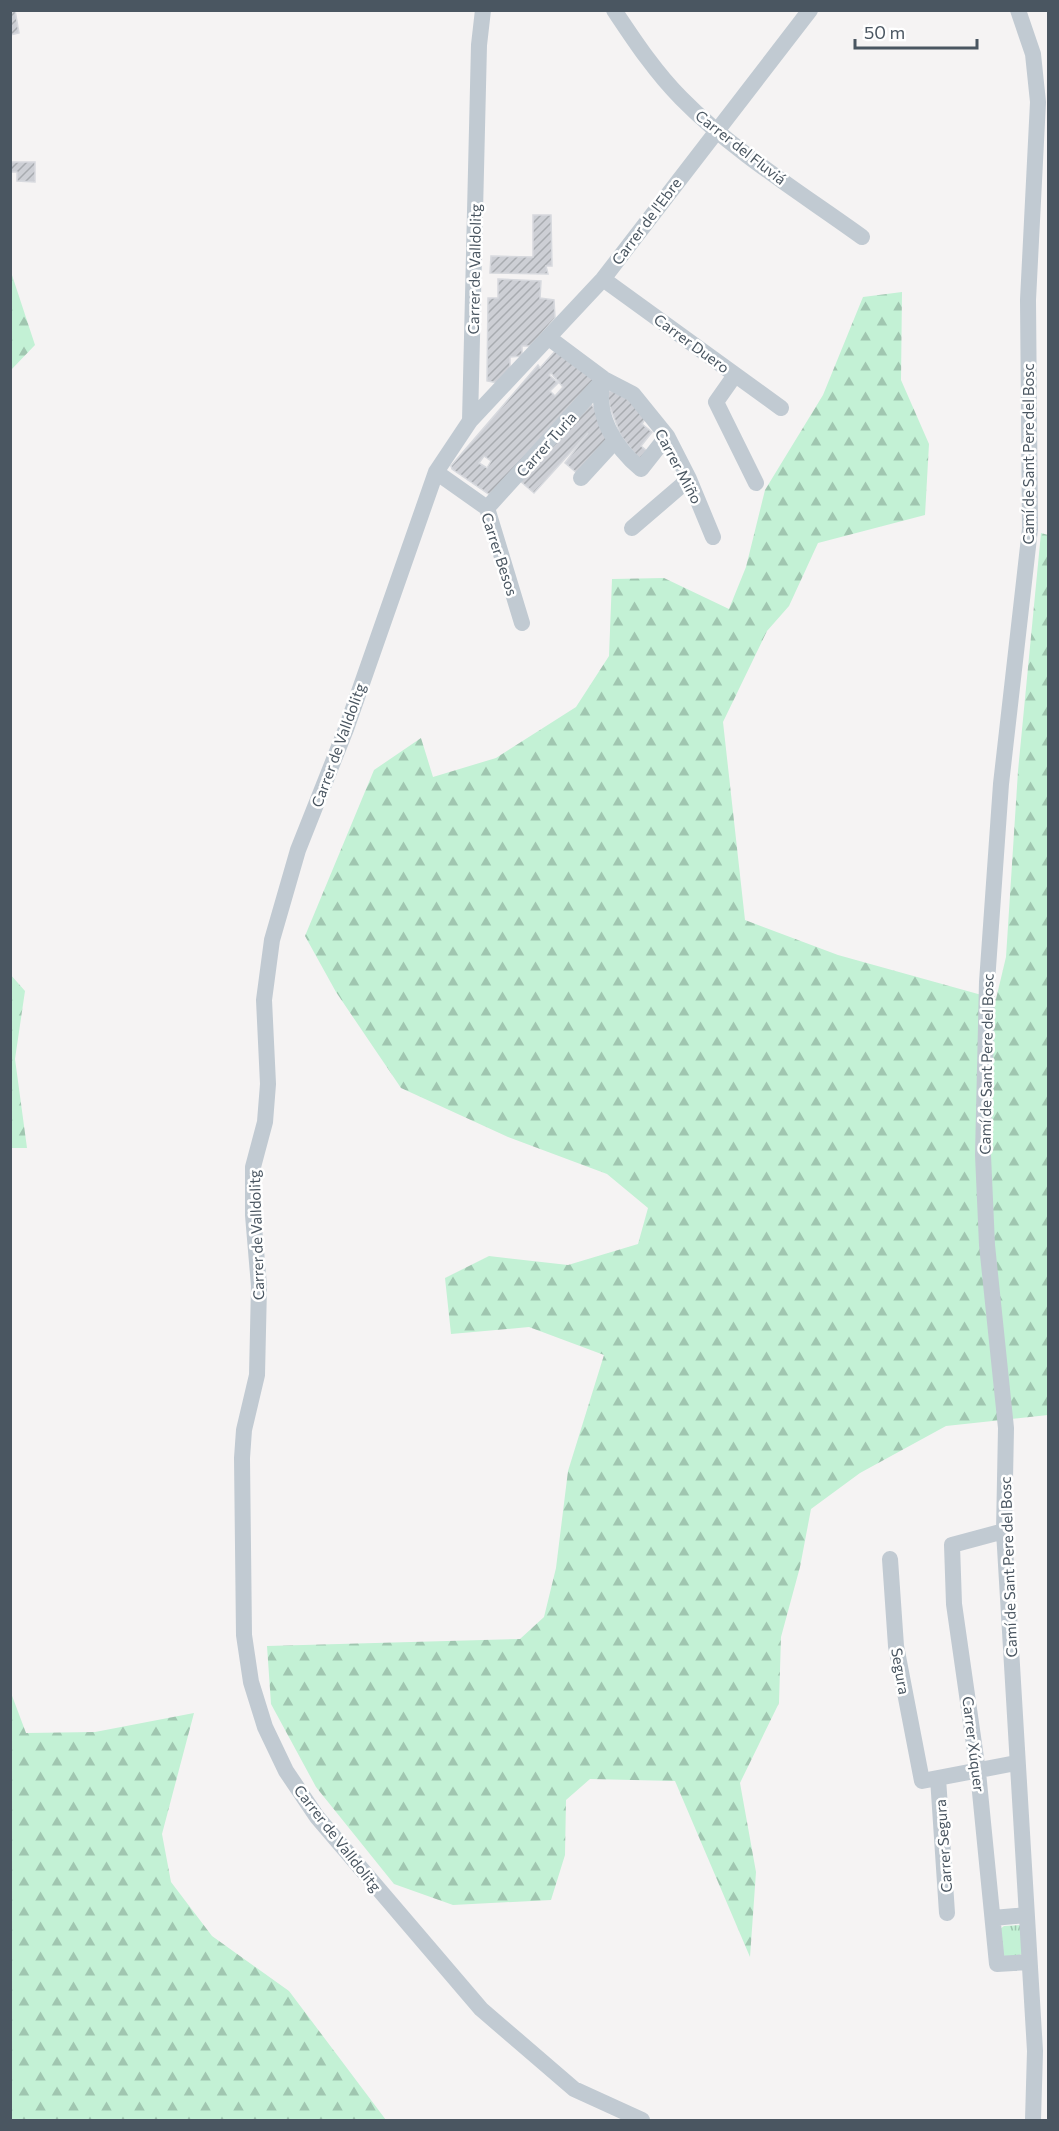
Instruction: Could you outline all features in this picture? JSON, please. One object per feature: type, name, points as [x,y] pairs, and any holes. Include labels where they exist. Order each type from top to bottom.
[{"type":"street","name":"Carrer de Valldolitg","points":[[483,10],[479,45],[470,422],[436,472],[346,729],[298,850],[272,940],[264,1000],[268,1084],[265,1122],[253,1167],[253,1215],[259,1286],[258,1344],[257,1375],[244,1430],[242,1458],[244,1635],[251,1682],[265,1727],[286,1771],[317,1817],[481,2009],[574,2089],[642,2121]]},
{"type":"street","name":"Carrer del Fluviá","points":[[614,10],[639,48],[679,97],[716,131],[862,237]]},
{"type":"street","name":"Carrer de l'Ebre","points":[[470,422],[603,279],[810,10]]},
{"type":"street","name":"Camí de Sant Pere del Bosc","points":[[1018,10],[1033,54],[1038,102],[1028,300],[1030,529],[1000,796],[987,982],[983,1155],[987,1245],[1006,1428],[1004,1531],[1016,1763],[1035,2051],[1033,2121]]},
{"type":"street","name":"Carrer Duero","points":[[603,279],[781,408]]},
{"type":"street","name":"Carrer Miño","points":[[549,338],[604,379],[633,394],[667,436],[689,479],[713,537]]},
{"type":"street","points":[[735,375],[716,402],[756,483]]},
{"type":"street","points":[[604,379],[599,397],[614,442],[623,455],[641,470],[667,436]]},
{"type":"street","name":"Carrer Turia","points":[[488,508],[604,379]]},
{"type":"street","points":[[581,478],[614,442]]},
{"type":"street","name":"Carrer Besos","points":[[436,472],[488,508],[522,623]]},
{"type":"street","points":[[632,528],[689,479]]},
{"type":"street","name":"Carrer Xúquer","points":[[1004,1531],[952,1545],[954,1604],[978,1772],[997,1964],[1030,1969]]},
{"type":"street","name":"Segura","points":[[890,1559],[896,1646],[930,1780]]},
{"type":"street","points":[[930,1780],[1016,1763]]},
{"type":"street","name":"Carrer Segura","points":[[930,1780],[947,1913]]},
{"type":"street","points":[[993,1918],[1026,1915]]},
{"type":"green space","points":[[10,272],[35,345],[11,370]]},
{"type":"green space","points":[[902,292],[901,380],[929,444],[925,515],[818,543],[789,606],[767,631],[723,722],[745,920],[838,955],[996,999],[1006,957],[1018,771],[1041,533],[1048,535],[1048,1415],[946,1426],[860,1473],[811,1509],[800,1567],[781,1637],[779,1703],[740,1783],[756,1872],[750,1957],[675,1781],[590,1779],[566,1800],[565,1855],[551,1900],[453,1905],[394,1884],[316,1787],[271,1704],[267,1646],[520,1639],[544,1617],[556,1568],[568,1471],[604,1355],[529,1327],[451,1334],[445,1278],[489,1256],[568,1265],[638,1244],[648,1208],[607,1174],[508,1137],[401,1088],[336,992],[305,936],[374,770],[421,738],[433,777],[496,758],[576,707],[609,656],[612,579],[664,578],[729,609],[746,567],[765,490],[823,395],[863,297]]},
{"type":"green space","points":[[10,974],[25,991],[15,1059],[27,1148],[11,1148]]},
{"type":"green space","points":[[11,1693],[26,1733],[95,1732],[194,1713],[162,1834],[171,1882],[212,1936],[289,1991],[386,2120],[11,2120]]},
{"type":"green space","points":[[1020,1925],[1025,1953],[1007,1959],[1003,1954],[1000,1929],[1004,1926]]},
{"type":"building","points":[[10,10],[15,10],[19,33],[10,35]]},
{"type":"building","points":[[11,162],[35,162],[35,182],[17,181],[17,172],[11,172]]},
{"type":"building","points":[[533,215],[551,215],[552,266],[546,266],[548,274],[490,273],[491,256],[533,257]]},
{"type":"building","points":[[498,279],[541,281],[540,298],[554,300],[555,318],[531,346],[522,346],[522,356],[510,357],[510,371],[498,383],[487,381],[488,298],[498,298]]},
{"type":"building","points":[[556,350],[595,381],[490,495],[452,469],[451,466],[538,365],[540,368]],"holes":[[[551,373],[563,387],[555,396],[550,391],[558,383],[549,375]],[[484,456],[491,461],[487,468],[479,463]]]},
{"type":"building","points":[[614,390],[630,401],[645,419],[642,424],[652,432],[641,446],[648,452],[641,462],[621,436],[610,407],[607,392]]},
{"type":"building","points":[[591,404],[600,415],[610,436],[578,474],[565,463],[588,433],[534,493],[519,480]]}]
